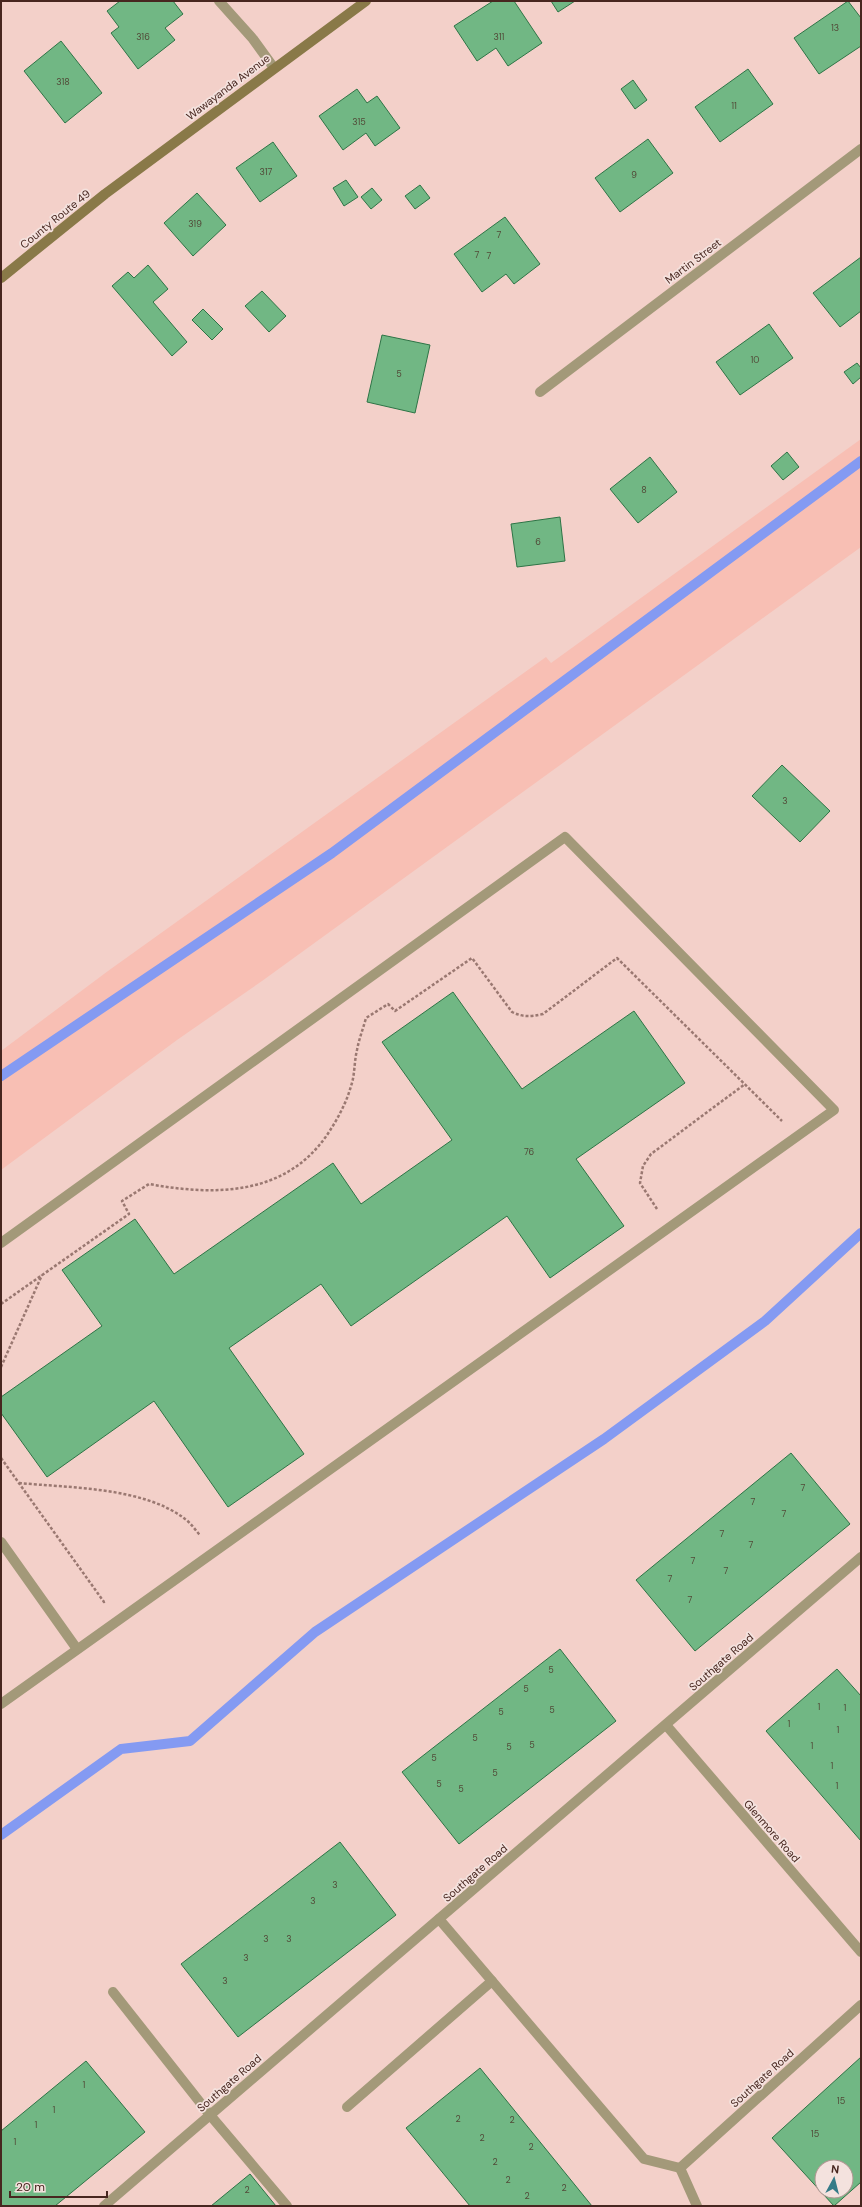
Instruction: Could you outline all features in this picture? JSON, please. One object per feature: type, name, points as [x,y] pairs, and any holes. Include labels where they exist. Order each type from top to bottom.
[{"type":"street","points":[[219,1],[253,39],[274,68]]},
{"type":"street","name":"Wawayanda Avenue","points":[[105,194],[366,1]]},
{"type":"street","name":"Martin Street","points":[[540,392],[861,149]]},
{"type":"street","name":"County Route 49","points":[[1,278],[105,194]]},
{"type":"street","points":[[1,1243],[565,837],[834,1110],[1,1704]]},
{"type":"street","points":[[1,1542],[78,1649]]},
{"type":"street","name":"Southgate Road","points":[[104,2206],[861,1557]]},
{"type":"street","name":"Glenmore Road","points":[[666,1725],[861,1952]]},
{"type":"street","points":[[439,1919],[644,2159],[680,2168],[697,2206]]},
{"type":"street","points":[[347,2107],[492,1981]]},
{"type":"street","points":[[113,1992],[210,2115],[287,2206]]},
{"type":"street","name":"Southgate Road","points":[[680,2168],[861,2005]]},
{"type":"path","points":[[1,1304],[129,1214],[122,1201],[149,1184],[184,1190],[224,1190],[260,1185],[293,1170],[317,1150],[338,1120],[351,1086],[357,1049],[366,1018],[388,1004],[395,1011],[472,958],[512,1012],[520,1016],[533,1016],[543,1014],[617,958],[786,1125]]},
{"type":"path","points":[[660,1212],[640,1183],[643,1166],[651,1154],[745,1084]]},
{"type":"path","points":[[1,1366],[42,1275]]},
{"type":"path","points":[[1,1458],[104,1602],[111,1598]]},
{"type":"path","points":[[19,1482],[131,1495],[160,1504],[186,1519],[202,1537]]},
{"type":"path","points":[[195,1542],[207,1532]]},
{"type":"shaded area","points":[[861,439],[861,547],[262,981],[177,1040],[1,1170],[1,1051],[108,971],[546,657],[551,663]]},
{"type":"building","points":[[120,1],[173,1],[183,14],[165,28],[175,40],[138,69],[111,33],[119,27],[107,11]]},
{"type":"building","points":[[493,1],[514,1],[542,43],[508,66],[496,48],[477,61],[454,26]]},
{"type":"building","points":[[551,1],[575,1],[558,12]]},
{"type":"building","points":[[848,1],[861,18],[861,46],[819,74],[794,38]]},
{"type":"building","points":[[61,41],[102,93],[65,123],[24,71]]},
{"type":"building","points":[[748,69],[773,104],[720,142],[695,107]]},
{"type":"building","points":[[633,80],[647,100],[635,109],[621,89]]},
{"type":"building","points":[[357,89],[367,103],[377,96],[400,128],[375,146],[366,133],[343,150],[319,116]]},
{"type":"building","points":[[648,139],[673,173],[620,212],[595,178]]},
{"type":"building","points":[[273,142],[297,176],[260,202],[236,168]]},
{"type":"building","points":[[346,180],[358,197],[344,206],[333,188]]},
{"type":"building","points":[[420,185],[430,198],[415,209],[405,196]]},
{"type":"building","points":[[372,188],[382,200],[371,209],[361,197]]},
{"type":"building","points":[[197,193],[226,225],[193,256],[164,223]]},
{"type":"building","points":[[505,217],[540,264],[514,284],[506,274],[482,292],[454,254]]},
{"type":"building","points":[[861,257],[861,311],[840,327],[813,293]]},
{"type":"building","points":[[148,265],[168,289],[153,302],[187,342],[172,356],[112,286],[128,272],[134,278]]},
{"type":"building","points":[[262,291],[286,316],[269,332],[245,306]]},
{"type":"building","points":[[203,309],[223,329],[212,340],[192,320]]},
{"type":"building","points":[[769,324],[793,358],[740,395],[716,362]]},
{"type":"building","points":[[382,335],[430,345],[415,413],[367,402]]},
{"type":"building","points":[[857,363],[861,368],[861,377],[853,384],[844,372]]},
{"type":"building","points":[[787,452],[799,467],[783,480],[771,466]]},
{"type":"building","points":[[650,457],[677,492],[638,523],[610,489]]},
{"type":"building","points":[[560,517],[565,561],[517,567],[511,524]]},
{"type":"building","points":[[782,765],[830,811],[800,842],[752,796]]},
{"type":"building","points":[[453,992],[522,1089],[634,1011],[685,1083],[576,1159],[624,1226],[550,1278],[507,1216],[351,1326],[321,1284],[229,1348],[304,1454],[228,1507],[154,1401],[47,1477],[1,1413],[1,1397],[102,1326],[62,1270],[135,1219],[174,1274],[333,1163],[361,1204],[452,1140],[382,1042]]},
{"type":"building","points":[[791,1453],[850,1524],[695,1651],[636,1580]]},
{"type":"building","points":[[560,1649],[616,1721],[459,1844],[402,1772]]},
{"type":"building","points":[[837,1669],[861,1696],[861,1841],[766,1731]]},
{"type":"building","points":[[340,1842],[396,1915],[238,2037],[181,1964]]},
{"type":"building","points":[[861,2057],[861,2182],[854,2188],[854,2159],[814,2159],[814,2184],[772,2138]]},
{"type":"building","points":[[86,2061],[145,2132],[55,2206],[1,2206],[1,2131]]},
{"type":"building","points":[[480,2068],[592,2206],[470,2206],[406,2128]]},
{"type":"building","points":[[250,2174],[276,2206],[211,2206]]},
{"type":"building","points":[[828,2199],[842,2199],[834,2206]]},
{"type":"waterway","points":[[1,1076],[332,853],[861,461]]},
{"type":"waterway","points":[[1,1835],[121,1749],[190,1741],[315,1632],[604,1439],[765,1321],[861,1233]]}]
